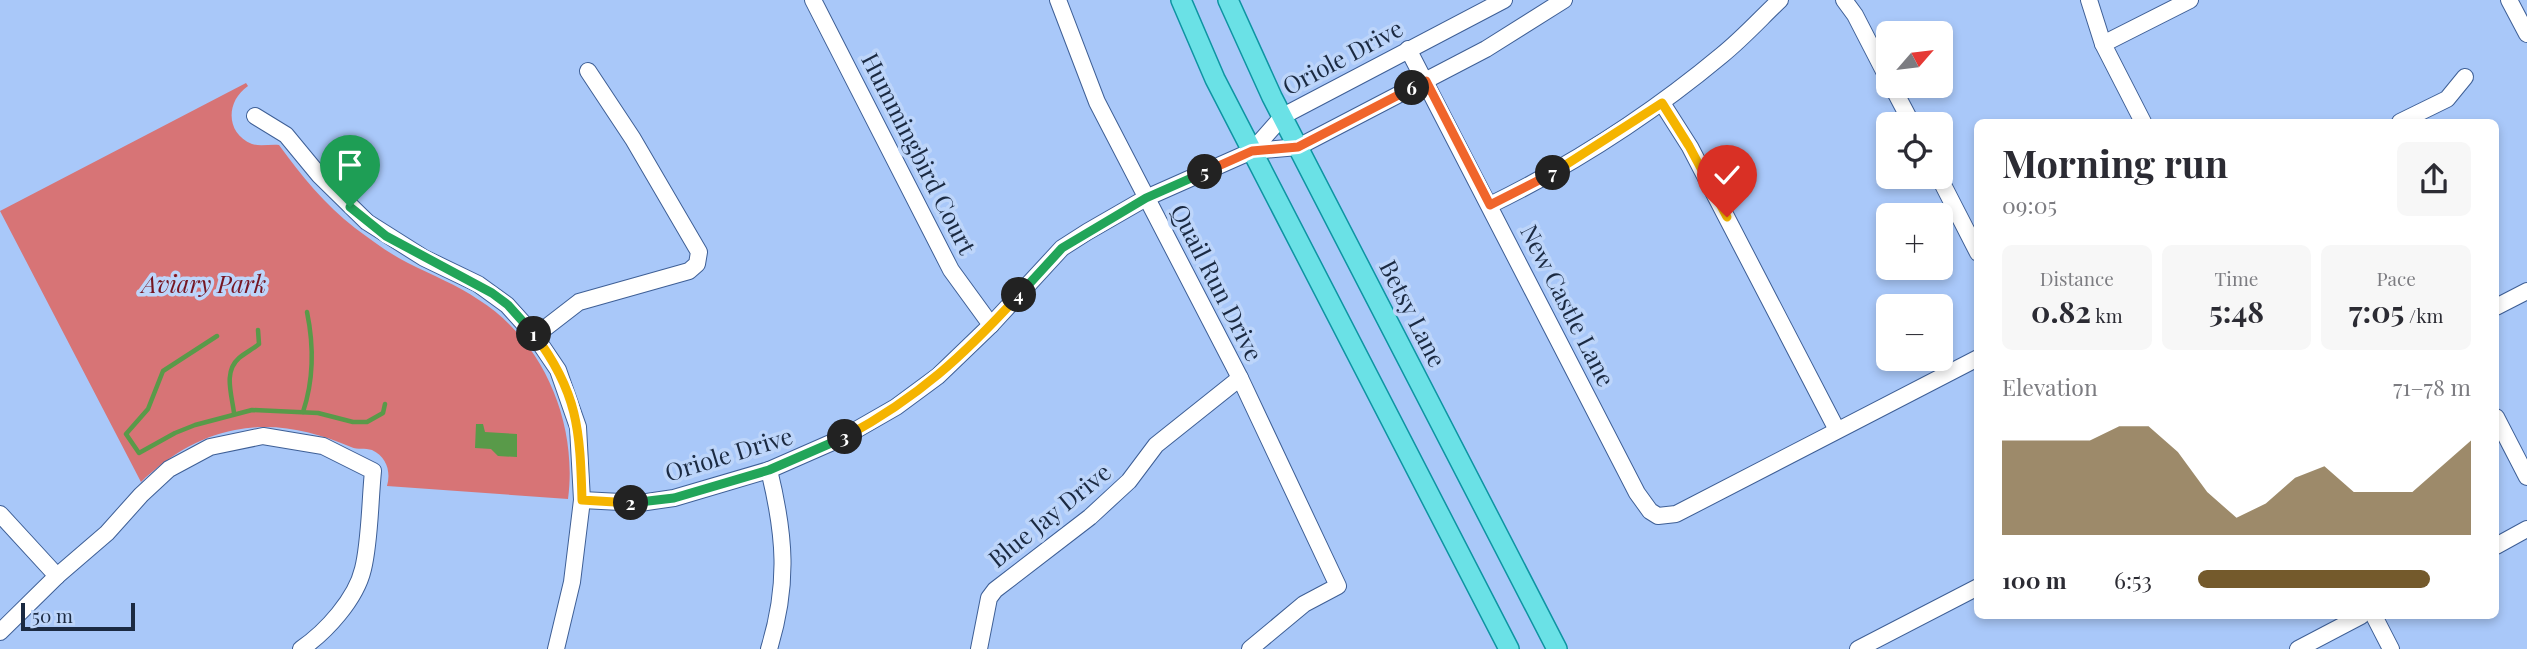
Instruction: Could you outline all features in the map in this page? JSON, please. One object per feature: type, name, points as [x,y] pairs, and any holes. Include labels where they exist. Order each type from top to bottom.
[{"type":"main road","points":[[1181,0],[1215,79],[1509,649]]},
{"type":"main road","name":"Betsy Lane","points":[[1228,0],[1298,147],[1557,649]]},
{"type":"street","name":"Hummingbird Court","points":[[813,0],[951,270],[991,325]]},
{"type":"street","name":"Quail Run Drive","points":[[1058,0],[1097,102],[1240,378],[1338,586],[1304,604],[1250,649]]},
{"type":"street","name":"Oriole Drive","points":[[1252,151],[1283,116],[1408,48],[1504,0]]},
{"type":"street","name":"Oriole Drive","points":[[582,500],[640,503],[674,498],[769,470],[842,438],[906,400],[948,367],[1062,248],[1146,198],[1252,151],[1298,147],[1486,49],[1564,0]]},
{"type":"street","points":[[1490,205],[1572,163],[1662,103],[1725,53],[1780,0]]},
{"type":"street","points":[[1843,0],[1855,15],[1876,56]]},
{"type":"street","points":[[2089,0],[2103,44],[2141,119]]},
{"type":"street","points":[[2103,44],[2190,0]]},
{"type":"street","points":[[2509,0],[2527,34]]},
{"type":"street","name":"New Castle Lane","points":[[1408,48],[1650,512],[1667,517],[1838,430]]},
{"type":"street","points":[[535,336],[579,302],[689,271],[697,264],[699,252],[633,139],[588,71]]},
{"type":"street","points":[[2406,119],[2447,99],[2465,77]]},
{"type":"street","points":[[1662,103],[1689,146],[1838,430],[1974,360]]},
{"type":"street","points":[[255,116],[286,135],[319,175],[367,222],[424,258],[492,293],[508,305],[535,336],[558,370],[578,427],[582,500],[572,582],[556,649]]},
{"type":"street","points":[[1945,189],[1974,245]]},
{"type":"street","points":[[2499,305],[2527,290]]},
{"type":"street","name":"Blue Jay Drive","points":[[979,649],[989,598],[995,590],[1090,517],[1129,481],[1156,445],[1240,378]]},
{"type":"street","points":[[2499,423],[2527,477]]},
{"type":"street","points":[[0,632],[57,576],[107,533],[169,469],[210,447],[263,436],[323,446],[373,471],[363,570],[344,609],[312,642],[301,649]]},
{"type":"street","points":[[769,470],[780,516],[785,574],[769,649]]},
{"type":"street","points":[[0,514],[57,576]]},
{"type":"street","points":[[2499,544],[2527,529]]},
{"type":"street","points":[[1858,649],[1974,589]]},
{"type":"street","points":[[2298,649],[2355,619]]},
{"type":"street","points":[[2376,619],[2391,649]]},
{"type":"green space","name":"Aviary Park","points":[[246,83],[248,86],[241,92],[232,108],[233,125],[243,139],[255,145],[279,145],[314,189],[355,228],[401,259],[479,300],[502,317],[522,338],[552,387],[561,414],[570,471],[568,499],[387,486],[387,465],[372,450],[354,448],[308,432],[265,427],[221,433],[196,443],[172,456],[141,482],[0,211]]},
{"type":"shaded area","points":[[476,424],[483,424],[485,432],[517,434],[517,457],[498,456],[491,449],[475,448]]},
{"type":"waterway","points":[[303,412],[312,362],[307,312]]},
{"type":"waterway","points":[[234,413],[231,370],[239,358],[259,344],[258,330]]},
{"type":"waterway","points":[[217,336],[163,371],[148,409],[126,434],[139,453],[195,425],[252,410],[318,413],[353,422],[367,422],[383,413],[385,404]]},
{"type":"route","points":[[350,207],[386,236],[478,284],[508,305],[535,336],[558,370],[566,388],[578,427],[582,500],[640,503],[694,493],[769,470],[814,452],[869,424],[916,394],[938,376],[991,325],[1062,248],[1087,232],[1146,198],[1252,151],[1298,147],[1426,81],[1490,205],[1572,163],[1662,103],[1689,146],[1727,217]]}]
